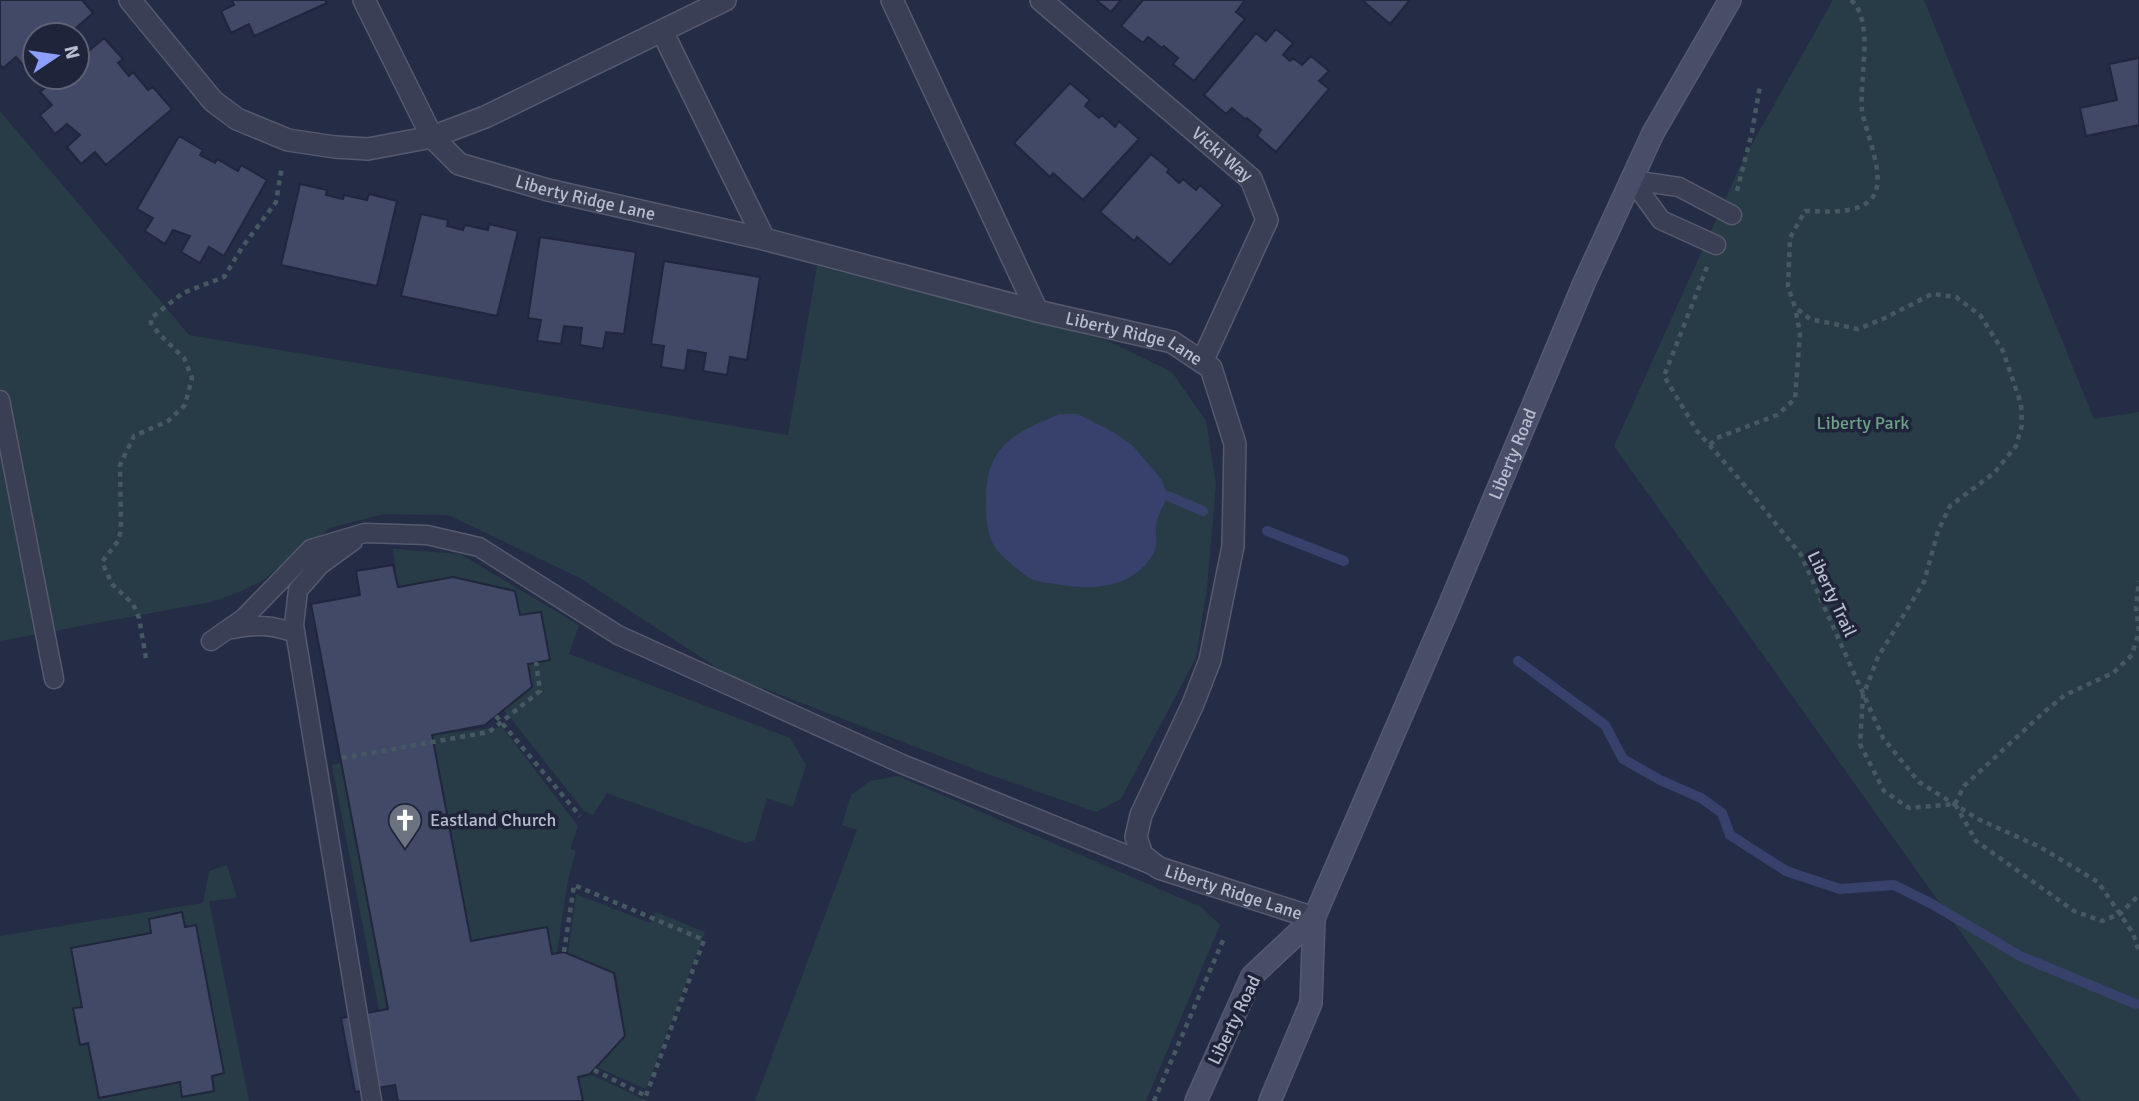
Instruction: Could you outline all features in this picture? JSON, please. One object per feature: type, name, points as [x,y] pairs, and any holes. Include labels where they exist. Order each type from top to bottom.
[{"type":"main road","name":"Liberty Road","points":[[1270,1101],[1311,1003],[1314,918],[1449,606],[1584,283],[1653,133],[1730,0]]},
{"type":"main road","name":"Liberty Road","points":[[1196,1101],[1252,976],[1314,918]]},
{"type":"street","points":[[130,0],[213,101],[237,119],[281,137],[335,147],[368,149],[432,137],[485,117],[726,0]]},
{"type":"street","name":"Liberty Ridge Lane","points":[[364,0],[432,137],[459,164],[548,190],[764,239],[1037,311],[1172,341],[1211,368],[1235,444],[1233,546],[1210,660],[1193,704],[1141,815],[1136,837],[1142,855],[1159,868],[1314,918]]},
{"type":"street","points":[[892,0],[1037,311]]},
{"type":"street","name":"Vicki Way","points":[[1041,0],[1251,179],[1267,220],[1202,362]]},
{"type":"street","points":[[662,31],[764,239]]},
{"type":"lane","points":[[1632,180],[1679,187],[1732,215]]},
{"type":"lane","points":[[1632,180],[1661,220],[1716,245]]},
{"type":"lane","points":[[0,400],[54,679]]},
{"type":"lane","points":[[365,533],[320,565],[299,590],[294,633],[372,1101]]},
{"type":"lane","points":[[294,633],[274,625],[251,625],[218,636],[244,618],[311,549],[365,533],[427,535],[479,547],[618,635],[902,764],[1159,868]]},
{"type":"path","points":[[1710,445],[1717,438],[1777,415],[1795,399],[1800,332],[1788,286],[1790,238],[1805,211],[1861,208],[1874,197],[1879,179],[1862,111],[1865,28],[1857,5],[1851,0]]},
{"type":"path","points":[[1732,215],[1760,86]]},
{"type":"path","points":[[145,657],[139,618],[133,604],[112,584],[102,562],[118,541],[121,530],[120,465],[134,436],[168,421],[185,405],[192,378],[184,358],[159,334],[151,323],[151,318],[183,293],[224,276],[237,259],[243,246],[276,202],[282,172],[281,137]]},
{"type":"path","name":"Liberty Trail","points":[[1716,245],[1664,376],[1697,431],[1801,555],[1883,738],[1919,782],[1978,819],[2040,847],[2098,882],[2133,933],[2139,952]]},
{"type":"path","points":[[1795,307],[1810,319],[1858,329],[1932,294],[1956,297],[1980,315],[2003,351],[2021,404],[2022,425],[2016,446],[1994,473],[1950,506],[1938,531],[1924,582],[1878,657],[1863,695],[1860,744],[1884,791],[1909,808],[1955,804]]},
{"type":"path","points":[[1955,804],[1965,786],[2044,712],[2065,695],[2113,673],[2132,655],[2139,631],[2136,607],[2139,581]]},
{"type":"path","points":[[333,760],[489,732],[540,691],[536,662]]},
{"type":"path","points":[[496,716],[580,816]]},
{"type":"path","points":[[1955,804],[1976,841],[2074,911],[2102,921],[2120,914],[2139,895]]},
{"type":"path","points":[[564,952],[574,885],[704,940],[645,1099],[594,1070]]},
{"type":"path","points":[[1154,1101],[1224,939]]},
{"type":"green space","name":"Liberty Park","points":[[1833,0],[1924,0],[2094,419],[2139,412],[2139,1101],[2081,1101],[1614,446],[1743,160]]},
{"type":"green space","points":[[0,111],[189,335],[788,435],[817,266],[1106,340],[1172,372],[1206,421],[1216,484],[1207,588],[1196,658],[1121,799],[1096,812],[979,771],[728,675],[580,578],[448,515],[384,514],[330,528],[260,582],[211,602],[0,641]]},
{"type":"green space","points":[[393,549],[460,554],[579,625],[569,654],[790,738],[806,765],[793,807],[767,798],[755,840],[745,843],[607,793],[593,815],[584,811],[504,710],[532,687],[528,664],[550,659],[541,612],[520,615],[515,591],[453,577],[398,587]]},
{"type":"green space","points":[[502,727],[578,826],[570,849],[576,851],[568,880],[557,953],[552,954],[547,927],[471,941],[432,735]]},
{"type":"green space","points":[[341,763],[388,1009],[379,1010],[332,765]]},
{"type":"green space","points":[[898,776],[1201,907],[1220,925],[1146,1101],[755,1101],[857,830],[842,825],[851,795],[870,781]]},
{"type":"green space","points":[[227,865],[237,898],[209,901],[249,1101],[0,1101],[0,936],[203,903],[209,871]]},
{"type":"green space","points":[[576,894],[650,923],[656,912],[705,932],[646,1089],[597,1067],[625,1036],[616,974],[568,953]]},
{"type":"green space","points":[[590,1074],[647,1101],[583,1101],[578,1077]]},
{"type":"water","points":[[1060,414],[1078,414],[1115,433],[1133,446],[1162,480],[1168,496],[1157,521],[1156,546],[1152,556],[1132,576],[1121,581],[1082,587],[1035,580],[1022,573],[1004,557],[991,539],[987,526],[986,499],[991,465],[1006,443],[1030,427]]},
{"type":"building","points":[[0,0],[82,0],[93,13],[84,21],[21,21],[21,63],[16,57],[3,68],[0,65]]},
{"type":"building","points":[[232,0],[325,0],[327,3],[254,36],[249,24],[231,33],[221,11],[234,5]]},
{"type":"building","points":[[1096,0],[1121,0],[1111,12]]},
{"type":"building","points":[[1143,0],[1245,0],[1236,12],[1245,19],[1194,81],[1173,64],[1178,58],[1164,46],[1162,48],[1148,37],[1143,43],[1121,26]]},
{"type":"building","points":[[1362,0],[1410,0],[1390,24]]},
{"type":"building","points":[[1276,29],[1293,43],[1283,55],[1302,65],[1311,56],[1329,71],[1319,81],[1329,89],[1276,152],[1257,136],[1261,130],[1247,118],[1246,120],[1232,108],[1226,114],[1204,95],[1256,33],[1266,41]]},
{"type":"building","points":[[104,38],[123,59],[118,63],[129,76],[133,72],[148,90],[153,87],[172,109],[106,165],[95,152],[81,164],[67,147],[80,135],[67,124],[55,134],[40,115],[52,105],[41,91],[91,91],[91,49]]},
{"type":"building","points":[[2139,58],[2139,125],[2086,136],[2080,108],[2117,100],[2109,64]]},
{"type":"building","points":[[1070,83],[1090,100],[1085,106],[1099,118],[1102,115],[1115,127],[1119,121],[1139,139],[1083,200],[1053,173],[1050,177],[1014,143]]},
{"type":"building","points":[[179,136],[203,150],[200,155],[215,163],[217,159],[238,171],[241,165],[267,180],[224,256],[209,247],[200,263],[181,252],[190,236],[173,230],[165,244],[145,231],[153,218],[137,209]]},
{"type":"building","points":[[1151,154],[1169,169],[1167,172],[1179,183],[1183,179],[1196,190],[1200,185],[1223,205],[1170,265],[1137,237],[1134,241],[1100,212]]},
{"type":"building","points":[[300,184],[327,190],[326,195],[343,199],[344,195],[367,200],[369,194],[397,201],[377,286],[281,265]]},
{"type":"building","points":[[421,214],[448,220],[447,226],[463,230],[465,225],[488,230],[489,224],[518,231],[497,316],[401,296]]},
{"type":"building","points":[[540,237],[636,252],[624,334],[606,332],[603,349],[580,345],[582,328],[564,326],[561,344],[537,341],[541,320],[528,318]]},
{"type":"building","points":[[664,261],[760,277],[747,360],[730,357],[727,375],[703,371],[706,353],[688,350],[685,371],[661,367],[664,346],[651,344]]},
{"type":"building","name":"Eastland Church","points":[[393,565],[398,587],[453,577],[515,591],[520,615],[541,612],[550,660],[528,664],[532,687],[485,725],[432,735],[471,941],[547,927],[552,954],[564,952],[614,973],[625,1036],[590,1074],[578,1077],[583,1101],[398,1101],[395,1085],[355,1092],[341,1018],[388,1009],[311,604],[360,595],[356,571]]},
{"type":"building","points":[[182,912],[185,927],[196,925],[224,1073],[212,1076],[214,1091],[182,1097],[180,1082],[99,1098],[88,1043],[80,1045],[73,1008],[82,1007],[71,948],[151,933],[149,919]]},
{"type":"waterway","points":[[1168,496],[1203,511]]},
{"type":"waterway","points":[[1267,531],[1344,561]]},
{"type":"waterway","points":[[1518,661],[1605,725],[1623,759],[1660,780],[1701,798],[1722,813],[1730,835],[1786,871],[1840,889],[1894,885],[1932,904],[2020,956],[2136,1004]]},
{"type":"place","name":"Eastland Church","points":[[405,850]]}]
